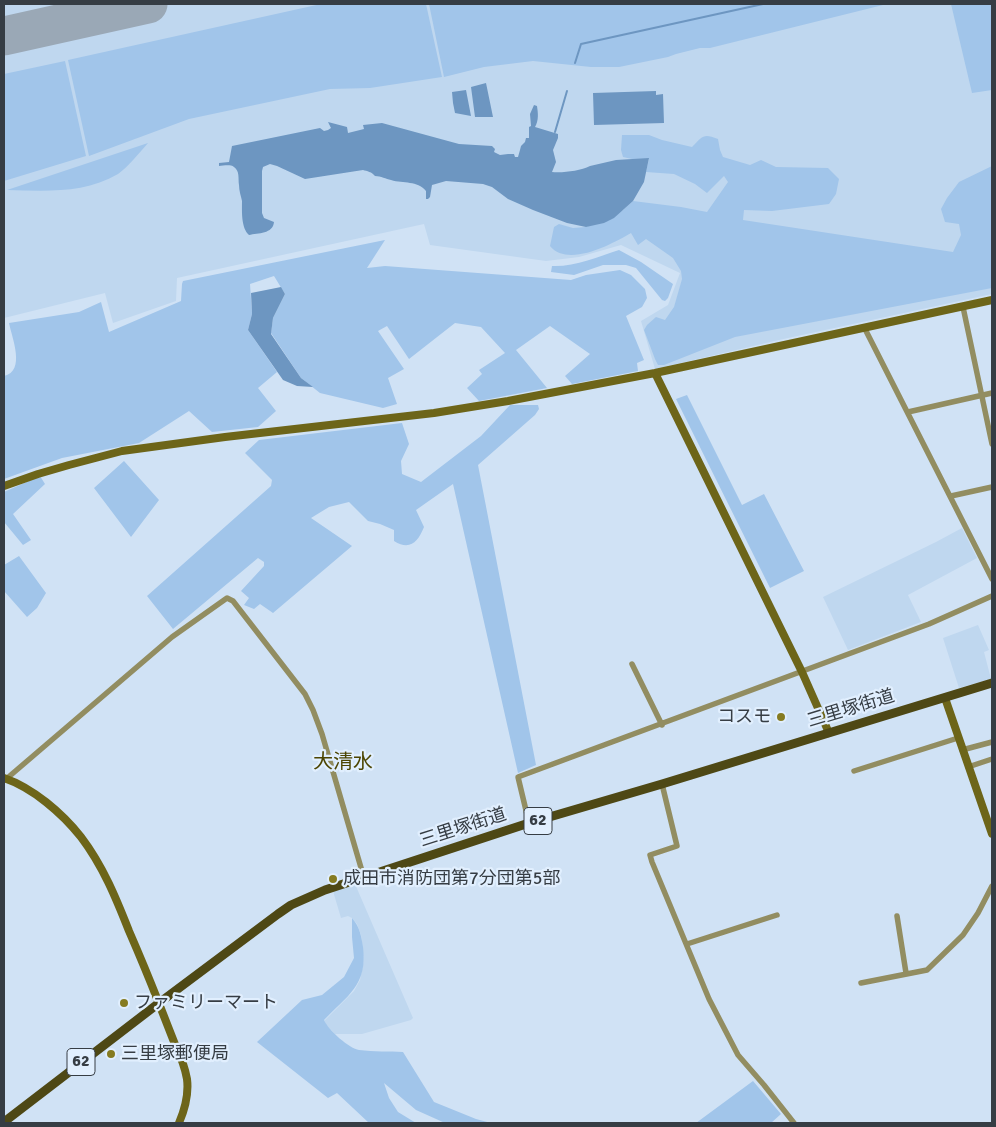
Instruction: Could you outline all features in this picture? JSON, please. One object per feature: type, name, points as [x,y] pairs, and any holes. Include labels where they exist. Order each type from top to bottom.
[{"type":"main road","name":"三里塚街道","points":[[4,1122],[291,905],[324,890],[529,824],[992,683]]},
{"type":"street","points":[[4,486],[122,451],[434,413],[508,401],[655,373],[992,300]]},
{"type":"street","points":[[962,306],[992,444]]},
{"type":"street","points":[[864,328],[992,579]]},
{"type":"street","points":[[655,373],[802,672],[829,733]]},
{"type":"street","points":[[908,412],[992,393]]},
{"type":"street","points":[[951,496],[992,487]]},
{"type":"street","points":[[529,824],[518,777],[662,725],[928,624],[992,596]]},
{"type":"street","points":[[179,1123],[186,1105],[187,1079],[159,1003],[110,885],[95,857],[59,813],[20,785],[5,779],[172,637],[227,598],[233,601],[308,700],[322,734],[364,878]]},
{"type":"street","points":[[632,664],[662,725]]},
{"type":"street","points":[[945,698],[992,834]]},
{"type":"street","points":[[854,772],[958,738]]},
{"type":"street","points":[[962,750],[992,742]]},
{"type":"street","points":[[968,767],[992,759]]},
{"type":"street","points":[[662,784],[677,846],[650,855],[709,999],[738,1055],[794,1123]]},
{"type":"street","points":[[861,983],[927,970],[963,936],[992,886]]},
{"type":"street","points":[[687,944],[777,916]]},
{"type":"street","points":[[897,916],[906,973]]},
{"type":"shaded area","points":[[4,4],[992,4],[992,294],[655,369],[641,321],[668,305],[680,273],[621,245],[579,257],[546,261],[430,245],[424,224],[177,278],[176,301],[113,323],[105,293],[4,318]]},
{"type":"shaded area","points":[[321,4],[426,4],[442,77],[370,88],[330,89],[189,119],[89,156],[68,60]]},
{"type":"shaded area","points":[[429,4],[887,4],[710,48],[700,48],[619,67],[591,67],[533,61],[484,67],[444,77]]},
{"type":"shaded area","points":[[951,4],[992,4],[992,90],[972,93]]},
{"type":"shaded area","points":[[65,61],[86,156],[4,181],[4,74]]},
{"type":"shaded area","points":[[486,83],[493,117],[475,117],[471,87]]},
{"type":"shaded area","points":[[466,90],[471,116],[455,113],[453,103],[452,92]]},
{"type":"shaded area","points":[[656,91],[656,95],[663,94],[664,123],[594,125],[593,93]]},
{"type":"shaded area","points":[[534,105],[537,106],[538,114],[535,127],[558,134],[553,150],[556,162],[552,172],[566,172],[616,160],[649,158],[644,182],[633,201],[614,218],[604,223],[586,227],[567,223],[508,199],[492,187],[483,184],[446,181],[432,185],[430,197],[426,199],[426,191],[419,185],[375,176],[363,170],[305,179],[270,164],[263,167],[262,171],[262,213],[264,218],[274,222],[273,226],[268,231],[249,235],[243,224],[242,201],[237,171],[231,166],[219,166],[219,163],[229,162],[232,146],[320,128],[324,131],[328,130],[331,128],[328,122],[347,127],[348,133],[364,129],[363,125],[382,123],[459,144],[492,146],[495,149],[494,152],[500,155],[514,154],[515,157],[518,157],[521,146],[526,138],[529,138],[530,114]]},
{"type":"shaded area","points":[[622,135],[649,135],[692,147],[701,138],[709,136],[718,139],[723,157],[750,165],[761,160],[776,167],[828,168],[839,179],[836,194],[829,204],[772,211],[744,210],[743,220],[953,252],[961,235],[959,224],[945,222],[941,209],[959,182],[992,166],[992,288],[735,337],[664,365],[658,365],[644,330],[656,317],[665,320],[674,307],[682,279],[681,271],[673,258],[646,239],[638,245],[631,233],[602,248],[568,255],[558,252],[550,246],[554,227],[559,224],[573,228],[586,227],[623,210],[633,201],[707,212],[728,182],[724,176],[707,193],[695,184],[674,174],[646,172],[649,159],[623,157],[621,150]]},
{"type":"shaded area","points":[[148,143],[118,174],[92,185],[64,190],[7,190]]},
{"type":"shaded area","points":[[385,240],[367,268],[385,266],[571,280],[586,275],[620,270],[631,275],[645,289],[647,298],[642,307],[626,316],[644,360],[637,363],[638,371],[572,384],[565,376],[590,354],[550,326],[516,350],[547,388],[479,401],[467,388],[482,374],[479,370],[505,353],[481,327],[455,323],[409,359],[387,326],[378,331],[404,369],[388,378],[397,404],[383,408],[320,393],[301,378],[271,333],[273,318],[285,294],[274,276],[250,284],[252,314],[248,330],[277,372],[258,388],[276,411],[258,427],[212,432],[189,411],[139,443],[62,458],[4,479],[4,376],[11,373],[16,361],[15,345],[9,323],[79,312],[101,302],[109,332],[181,301],[183,281]]},
{"type":"shaded area","points":[[619,250],[641,262],[673,284],[665,301],[662,300],[636,268],[626,265],[603,265],[574,275],[551,272],[552,266],[577,263]]},
{"type":"shaded area","points":[[281,287],[285,294],[273,318],[271,334],[301,378],[313,387],[297,386],[283,380],[248,330],[252,314],[251,293]]},
{"type":"shaded area","points":[[687,395],[742,505],[764,494],[804,571],[770,588],[676,399]]},
{"type":"shaded area","points":[[510,405],[538,405],[539,409],[535,415],[478,465],[536,765],[518,773],[453,484],[416,510],[424,527],[416,541],[409,545],[394,541],[394,530],[368,521],[349,502],[329,507],[311,518],[352,546],[273,613],[260,604],[254,609],[244,605],[249,598],[241,591],[264,566],[264,562],[258,558],[173,629],[147,596],[271,486],[272,480],[245,453],[259,440],[402,423],[409,444],[401,461],[402,474],[421,482],[481,436]]},
{"type":"shaded area","points":[[124,461],[159,500],[131,537],[94,488]]},
{"type":"shaded area","points":[[40,476],[45,484],[13,514],[31,540],[23,545],[4,522],[4,492]]},
{"type":"shaded area","points":[[962,528],[977,558],[908,595],[921,622],[848,650],[823,597]]},
{"type":"shaded area","points":[[19,556],[46,593],[37,608],[27,617],[4,591],[4,565]]},
{"type":"shaded area","points":[[978,625],[989,650],[984,652],[991,679],[959,688],[943,638]]},
{"type":"shaded area","points":[[355,884],[413,1018],[362,1034],[335,1034],[324,1021],[354,991],[360,980],[364,959],[361,935],[357,924],[348,916],[341,918],[333,891]]},
{"type":"shaded area","points":[[352,918],[362,939],[364,960],[362,971],[354,989],[324,1020],[326,1024],[355,1049],[403,1052],[434,1102],[491,1123],[445,1123],[416,1110],[384,1083],[389,1098],[398,1112],[416,1123],[369,1123],[337,1093],[328,1098],[257,1042],[302,1000],[322,995],[344,977],[354,958]]},
{"type":"shaded area","points":[[753,1081],[781,1114],[771,1123],[696,1123]]},
{"type":"waterway","points":[[575,63],[581,44],[763,4]]},
{"type":"waterway","points":[[555,132],[567,91]]},
{"type":"runway","points":[[4,36],[148,4]]},
{"type":"place","name":"コスモ","points":[[781,717]]},
{"type":"place","name":"成田市消防団第7分団第5部","points":[[333,879]]},
{"type":"place","name":"ファミリーマート","points":[[124,1003]]},
{"type":"place","name":"三里塚郵便局","points":[[111,1054]]},
{"type":"district","name":"大清水","points":[[343,763]]}]
